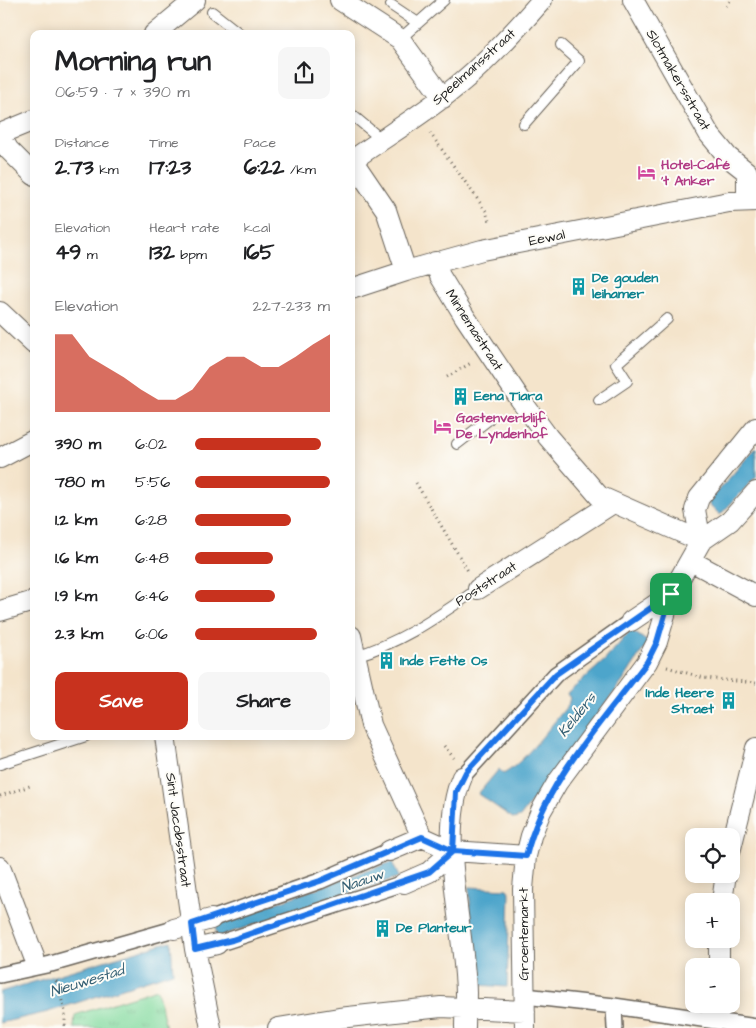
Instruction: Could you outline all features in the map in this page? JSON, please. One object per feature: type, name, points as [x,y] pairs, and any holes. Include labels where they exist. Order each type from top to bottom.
[{"type":"street","points":[[159,30],[195,0]]},
{"type":"street","points":[[340,0],[400,39],[443,98]]},
{"type":"street","name":"Slotmakersstraat","points":[[633,0],[709,134],[728,157],[747,172],[752,200]]},
{"type":"street","name":"Speelmansstraat","points":[[355,159],[443,98],[473,72],[534,10]]},
{"type":"street","points":[[30,122],[0,134],[8,149],[30,171]]},
{"type":"street","points":[[355,165],[386,210],[406,271]]},
{"type":"street","name":"Eewal","points":[[355,288],[435,262],[482,250],[752,200]]},
{"type":"street","name":"Minnemastraat","points":[[435,262],[440,276],[516,402],[553,434],[599,496],[701,541]]},
{"type":"street","points":[[0,312],[30,340]]},
{"type":"street","points":[[701,541],[695,510],[699,498],[756,428]]},
{"type":"street","points":[[0,458],[30,442]]},
{"type":"street","points":[[464,1028],[466,993],[453,851],[459,768],[556,674],[671,594],[701,541],[730,521],[756,492]]},
{"type":"street","name":"Poststraat","points":[[478,589],[613,503]]},
{"type":"street","points":[[691,561],[756,596]]},
{"type":"street","name":"Groentemarkt","points":[[525,1012],[523,889],[526,856],[541,811],[557,783],[647,662],[657,642],[671,594]]},
{"type":"street","points":[[0,611],[30,602]]},
{"type":"street","points":[[355,665],[371,725],[422,837],[453,851],[526,856]]},
{"type":"street","name":"Sint Jacobsstraat","points":[[165,740],[183,927],[195,949],[211,1028]]},
{"type":"street","points":[[736,828],[756,748]]},
{"type":"street","points":[[0,975],[36,962],[211,919],[320,881],[422,837]]},
{"type":"street","points":[[195,949],[218,944],[404,883],[429,872],[453,851]]},
{"type":"street","points":[[0,867],[36,962]]},
{"type":"street","points":[[278,1028],[372,1014],[466,1007],[525,1012],[614,1006],[700,1021],[711,1020],[756,1027]]},
{"type":"street","points":[[614,1006],[615,1028]]},
{"type":"street","points":[[711,1020],[712,1013]]},
{"type":"lane","points":[[400,39],[444,0]]},
{"type":"lane","points":[[391,5],[418,23]]},
{"type":"lane","points":[[212,12],[235,30]]},
{"type":"lane","points":[[524,124],[579,61],[561,45]]},
{"type":"lane","points":[[355,117],[381,139]]},
{"type":"lane","points":[[599,400],[627,381],[616,364],[667,319]]},
{"type":"lane","points":[[457,444],[488,420]]},
{"type":"lane","name":"Poststraat","points":[[355,656],[417,631],[478,589]]},
{"type":"lane","points":[[0,764],[74,740]]},
{"type":"path","points":[[726,6],[731,0]]},
{"type":"path","points":[[418,116],[486,211],[489,221]]},
{"type":"path","points":[[447,377],[479,358]]},
{"type":"path","points":[[416,483],[478,589]]},
{"type":"path","points":[[647,662],[704,678],[756,683]]},
{"type":"path","points":[[444,746],[459,768]]},
{"type":"path","points":[[0,796],[30,786]]},
{"type":"path","points":[[54,976],[64,1008],[65,1028]]},
{"type":"green space","points":[[157,989],[166,1028],[74,1028],[75,1015]]},
{"type":"water","points":[[756,447],[756,477],[720,515],[708,503]]},
{"type":"water","name":"Kelders","points":[[631,630],[648,642],[623,681],[520,817],[514,819],[478,794],[499,769],[503,774],[528,753],[568,705],[570,698],[567,694],[605,660]]},
{"type":"water","name":"Naauw","points":[[392,862],[399,877],[217,937],[215,926],[224,921]]},
{"type":"water","points":[[469,887],[507,889],[510,893],[507,987],[476,985]]},
{"type":"water","name":"Nieuwestad","points":[[171,941],[173,972],[48,1012],[0,1023],[0,992]]},
{"type":"place","name":"Hotel-Café 't Anker","points":[[647,173]]},
{"type":"place","name":"De gouden leihamer","points":[[578,286]]},
{"type":"place","name":"Eena Tiara","points":[[460,396]]},
{"type":"place","name":"Gastenverblijf De Lyndenhof","points":[[442,426]]},
{"type":"place","name":"Inde Fette Os","points":[[386,661]]},
{"type":"place","name":"Inde Heere Straet","points":[[728,701]]},
{"type":"place","name":"De Planteur","points":[[382,928]]},
{"type":"route","points":[[671,594],[567,664],[521,710],[466,772],[456,792],[454,803],[453,851],[429,872],[404,883],[232,940],[195,949],[192,924],[320,881],[422,837],[453,851],[526,856],[531,836],[541,811],[557,783],[647,662],[657,642],[671,594]]}]
